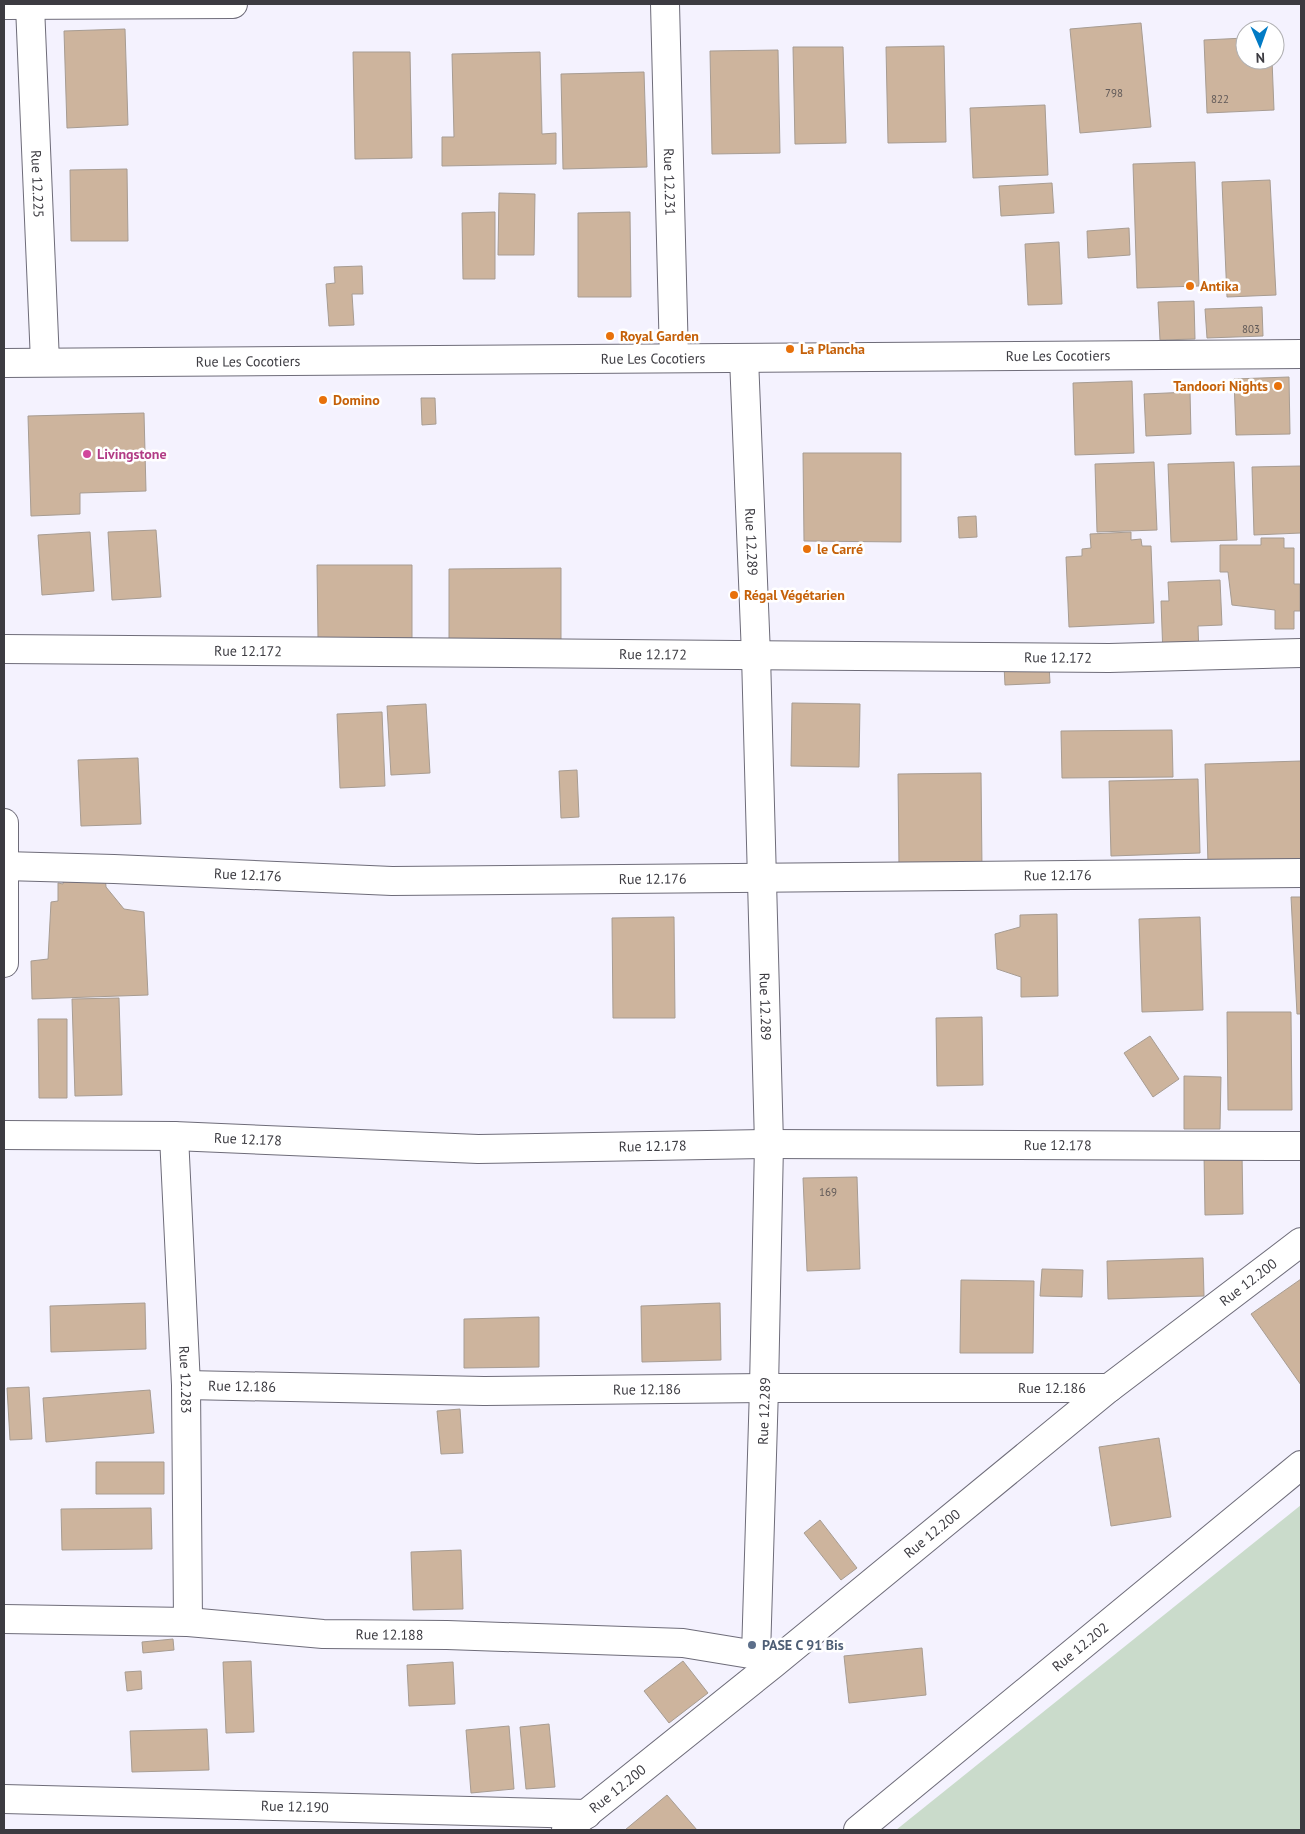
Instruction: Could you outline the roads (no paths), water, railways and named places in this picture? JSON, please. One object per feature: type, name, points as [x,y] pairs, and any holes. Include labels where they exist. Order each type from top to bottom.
[{"type":"street","points":[[17,6],[234,4]]},
{"type":"street","name":"Rue 12.231","points":[[665,4],[674,358]]},
{"type":"street","name":"Rue 12.225","points":[[17,6],[45,362]]},
{"type":"street","name":"Rue Les Cocotiers","points":[[4,362],[1301,354]]},
{"type":"street","name":"Rue 12.289","points":[[744,358],[756,655],[769,1144],[764,1388],[764,1660]]},
{"type":"street","name":"Rue 12.172","points":[[4,649],[1109,658],[1301,653]]},
{"type":"street","points":[[4,822],[4,963]]},
{"type":"street","name":"Rue 12.176","points":[[4,866],[114,868],[392,881],[1301,873]]},
{"type":"street","name":"Rue 12.178","points":[[4,1135],[174,1136],[478,1149],[769,1144],[1301,1146]]},
{"type":"street","name":"Rue 12.283","points":[[174,1136],[186,1385],[188,1622]]},
{"type":"street","name":"Rue 12.200","points":[[576,1822],[764,1660],[1109,1388],[1301,1242]]},
{"type":"street","name":"Rue 12.186","points":[[186,1385],[484,1391],[764,1388],[1109,1388]]},
{"type":"street","name":"Rue 12.202","points":[[858,1830],[1301,1465]]},
{"type":"street","name":"Rue 12.188","points":[[4,1619],[188,1622],[324,1634],[447,1635],[683,1643],[764,1660]]},
{"type":"street","name":"Rue 12.190","points":[[4,1800],[576,1822]]},
{"type":"place","name":"Antika","points":[[1190,286]]},
{"type":"place","name":"Royal Garden","points":[[610,336]]},
{"type":"place","name":"La Plancha","points":[[790,349]]},
{"type":"place","name":"Tandoori Nights","points":[[1278,386]]},
{"type":"place","name":"Domino","points":[[323,400]]},
{"type":"place","name":"Livingstone","points":[[87,454]]},
{"type":"place","name":"le Carré","points":[[807,549]]},
{"type":"place","name":"Régal Végétarien","points":[[734,595]]},
{"type":"place","name":"PASE C 91 Bis","points":[[752,1645]]}]
